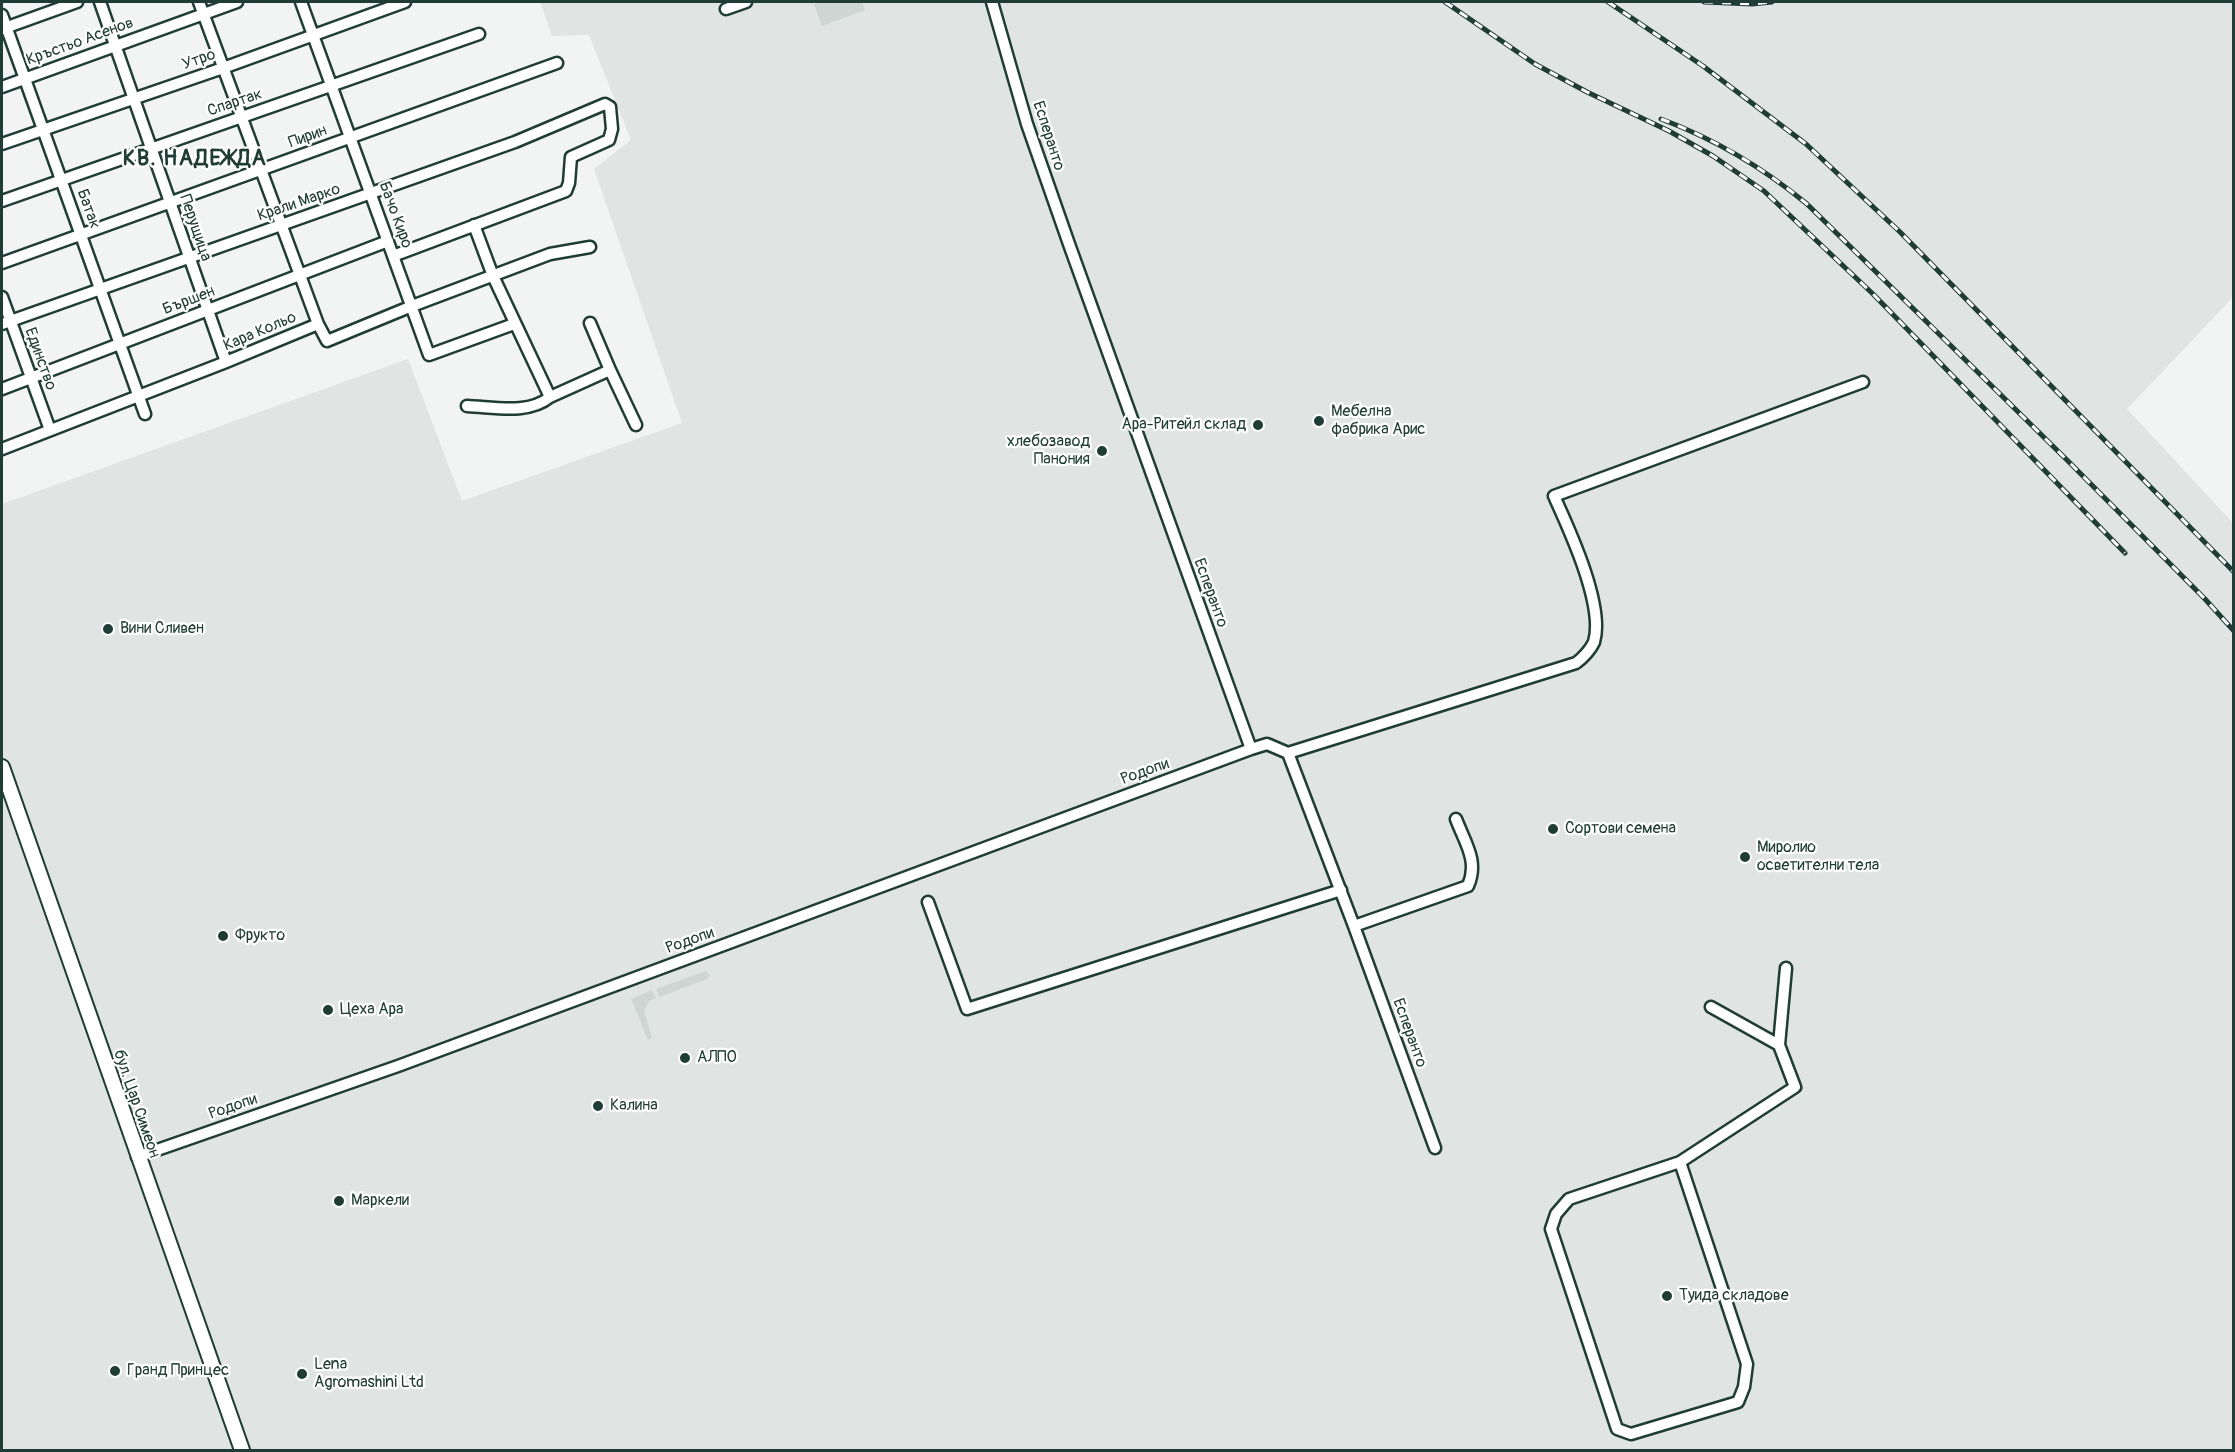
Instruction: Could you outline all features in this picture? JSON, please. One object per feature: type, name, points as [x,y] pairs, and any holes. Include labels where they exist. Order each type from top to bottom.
[{"type":"main road","name":"бул. Цар Симеон","points":[[2,767],[137,1157],[242,1450]]},
{"type":"street","points":[[4,28],[77,2]]},
{"type":"street","name":"Перущица","points":[[100,2],[226,362]]},
{"type":"street","points":[[199,2],[318,324]]},
{"type":"street","name":"Кръстьо Асенов","points":[[2,87],[237,2]]},
{"type":"street","name":"Бачо Киро","points":[[301,2],[429,355],[514,324]]},
{"type":"street","name":"Утро","points":[[2,144],[405,2]]},
{"type":"street","points":[[726,9],[746,2]]},
{"type":"street","name":"Есперанто","points":[[993,6],[1030,135],[1251,749]]},
{"type":"street","name":"Батак","points":[[2,15],[4,28],[25,79],[146,414]]},
{"type":"street","name":"Спартак","points":[[2,201],[479,34]]},
{"type":"street","name":"Пирин","points":[[2,262],[557,63]]},
{"type":"street","name":"Крали Марко","points":[[6,322],[515,142],[605,104],[610,107],[612,135],[609,140],[571,157],[569,183],[566,191],[474,225]]},
{"type":"street","points":[[393,256],[474,225],[514,324],[550,397]]},
{"type":"street","name":"Бършен","points":[[2,389],[388,242]]},
{"type":"street","name":"Кара Кольо","points":[[2,449],[318,324],[327,341],[550,254],[590,247]]},
{"type":"street","name":"Единство","points":[[2,297],[6,322],[31,378],[50,430]]},
{"type":"street","points":[[590,323],[636,425]]},
{"type":"street","points":[[467,406],[527,408],[540,405],[550,397],[610,370]]},
{"type":"street","points":[[1251,749],[1267,744],[1288,753],[1576,663],[1594,642],[1596,618],[1584,570],[1554,496],[1863,382]]},
{"type":"street","name":"Родопи","points":[[137,1157],[398,1066],[1251,749]]},
{"type":"street","name":"Есперанто","points":[[1288,753],[1341,890],[1435,1148]]},
{"type":"street","points":[[1354,926],[1468,886],[1473,876],[1474,865],[1456,819]]},
{"type":"street","points":[[927,902],[966,1009],[1341,890]]},
{"type":"street","points":[[1680,1162],[1747,1364],[1744,1388],[1738,1402],[1631,1434],[1617,1429],[1551,1229],[1556,1214],[1569,1199],[1680,1162],[1795,1087],[1779,1045],[1786,968]]},
{"type":"street","points":[[1711,1007],[1779,1045]]},
{"type":"shaded area","points":[[540,2],[2233,2],[2233,297],[2127,409],[2233,523],[2233,1450],[2,1450],[2,504],[408,359],[462,501],[682,423],[594,169],[631,140],[589,35],[552,36]]},
{"type":"shaded area","points":[[862,2],[865,10],[822,26],[814,4]]},
{"type":"shaded area","points":[[706,971],[710,975],[707,979],[659,997],[656,989]]},
{"type":"shaded area","points":[[652,990],[656,998],[649,1001],[644,1011],[652,1038],[648,1040],[631,999]]},
{"type":"railway","points":[[1445,2],[1535,64],[1669,131],[1713,156],[1764,191],[1873,294],[2125,553]]},
{"type":"railway","points":[[1608,2],[1703,66],[1806,144],[1900,232],[2234,572]]},
{"type":"railway","points":[[1704,2],[1752,4],[1772,2]]},
{"type":"railway","points":[[1661,119],[1737,155],[1773,178],[1807,204],[2069,462],[2234,631]]},
{"type":"place","name":"Мебелна фабрика Арис","points":[[1319,421]]},
{"type":"place","name":"Ара-Ритейл склад","points":[[1258,425]]},
{"type":"place","name":"хлебозавод Панония","points":[[1102,451]]},
{"type":"place","name":"Вини Сливен","points":[[108,629]]},
{"type":"place","name":"Сортови семена","points":[[1553,829]]},
{"type":"place","name":"Миролио осветителни тела","points":[[1745,857]]},
{"type":"place","name":"Фрукто","points":[[223,936]]},
{"type":"place","name":"Цеха Ара","points":[[328,1010]]},
{"type":"place","name":"АЛПО","points":[[685,1058]]},
{"type":"place","name":"Калина","points":[[598,1106]]},
{"type":"place","name":"Маркели","points":[[339,1201]]},
{"type":"place","name":"Туида складове","points":[[1667,1296]]},
{"type":"place","name":"Гранд Принцес","points":[[115,1371]]},
{"type":"place","name":"Lena Agromashini Ltd","points":[[302,1374]]},
{"type":"district","name":"КВ. НАДЕЖДА","points":[[195,159]]}]
